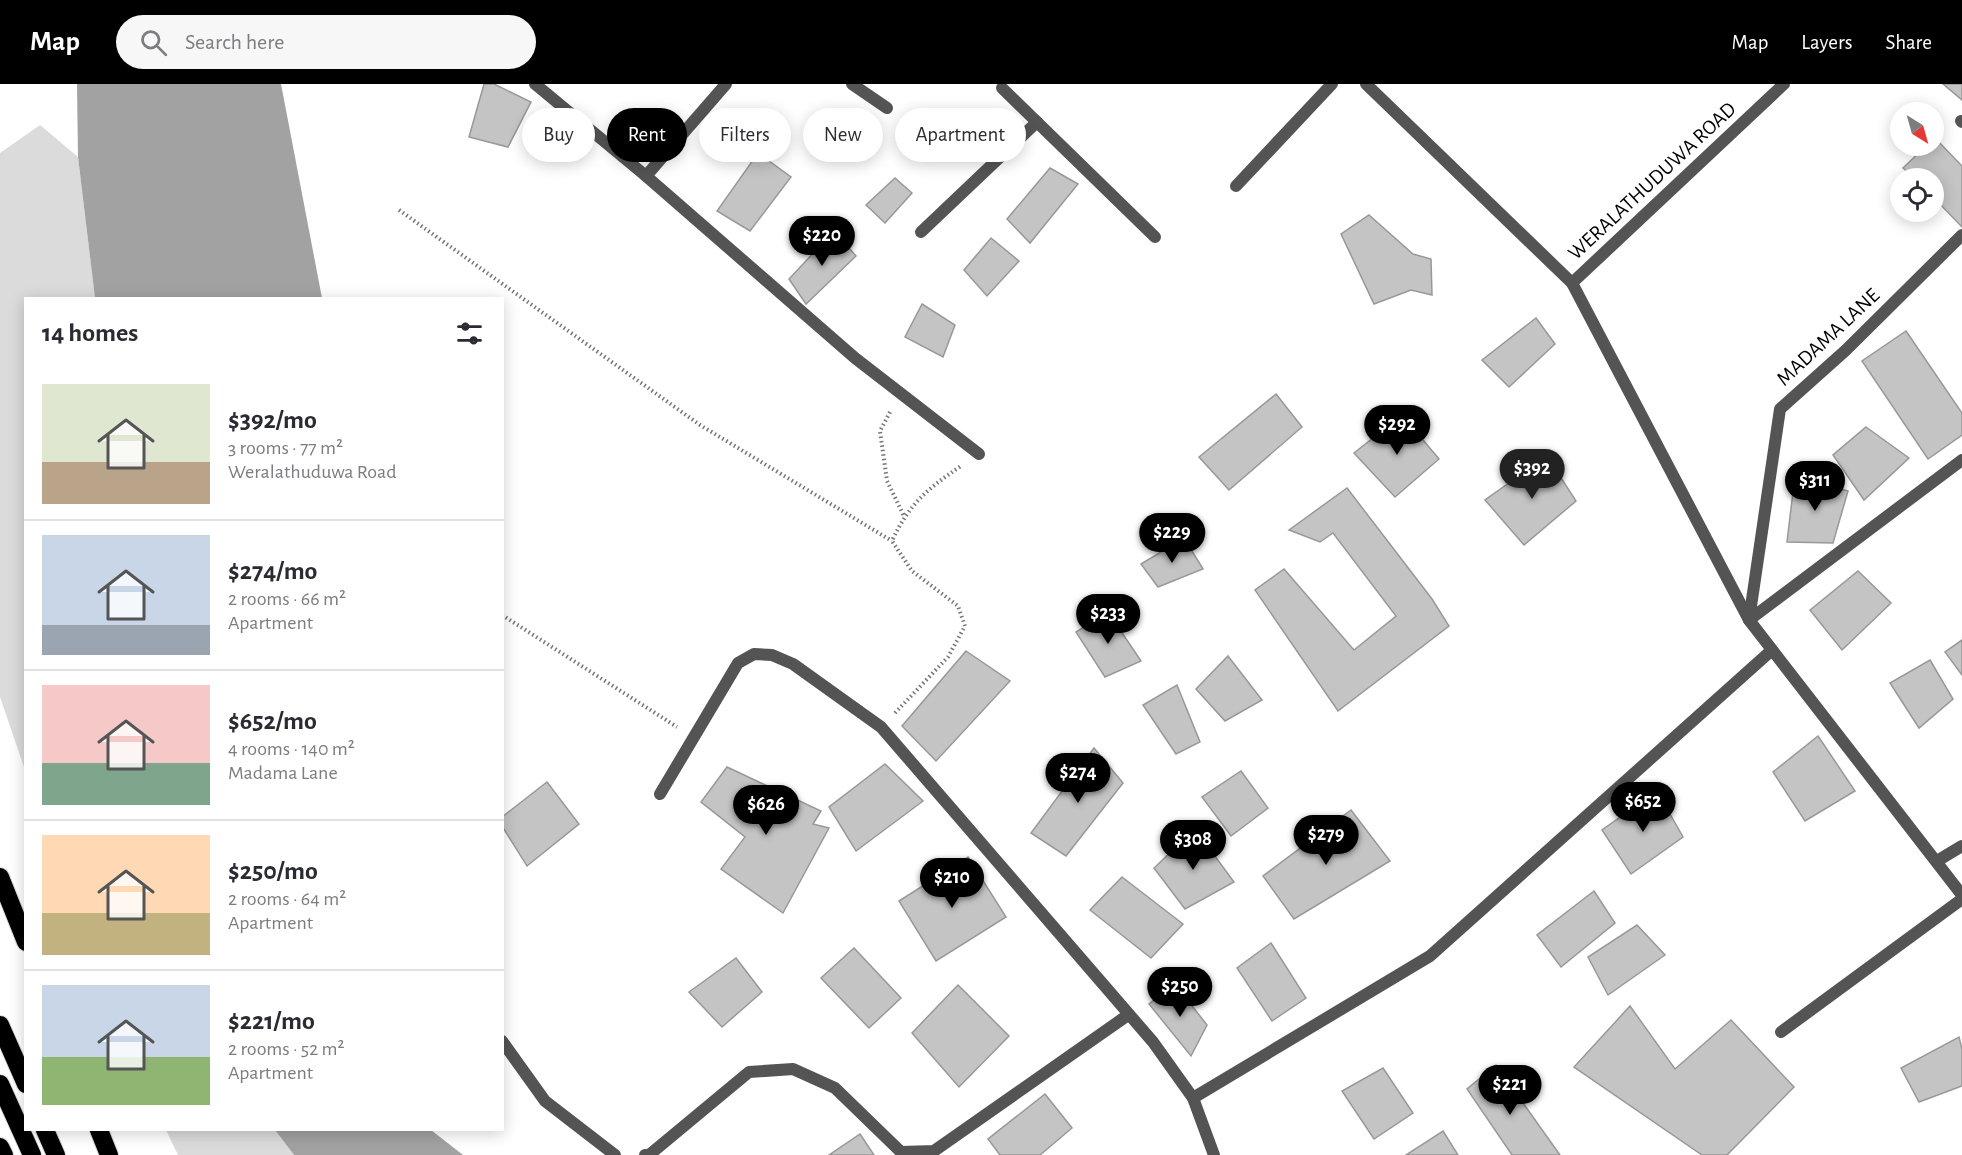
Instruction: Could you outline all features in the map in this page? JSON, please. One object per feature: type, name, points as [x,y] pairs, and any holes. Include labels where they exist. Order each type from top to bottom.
[{"type":"highway","points":[[0,877],[24,937]]},
{"type":"highway","points":[[0,1025],[24,1079]]},
{"type":"highway","points":[[0,1084],[32,1155]]},
{"type":"highway","points":[[45,1131],[56,1155]]},
{"type":"highway","points":[[99,1131],[109,1155]]},
{"type":"highway","points":[[0,1147],[4,1155]]},
{"type":"street","points":[[535,84],[646,176],[855,358],[979,454]]},
{"type":"street","points":[[646,176],[726,84]]},
{"type":"street","points":[[852,84],[886,108]]},
{"type":"street","points":[[1236,186],[1332,84]]},
{"type":"street","points":[[1366,84],[1572,283],[1749,620],[1937,861],[1962,897],[1781,1032]]},
{"type":"street","points":[[1002,85],[1155,237]]},
{"type":"street","name":"WERALATHUDUWA ROAD","points":[[1572,283],[1777,86]]},
{"type":"street","points":[[921,232],[1037,122]]},
{"type":"street","name":"MADAMA LANE","points":[[1749,620],[1780,409],[1846,350],[1962,235]]},
{"type":"street","points":[[1749,620],[1962,460]]},
{"type":"street","points":[[1193,1098],[1430,956],[1772,650]]},
{"type":"street","points":[[660,794],[738,663],[754,654],[772,655],[793,664],[881,727],[1152,1042],[1193,1098],[1214,1155]]},
{"type":"street","points":[[1937,861],[1962,846]]},
{"type":"street","points":[[645,1155],[649,1155],[749,1072],[793,1069],[835,1088],[902,1152],[934,1151],[1128,1015]]},
{"type":"street","points":[[504,1044],[545,1101],[615,1155]]},
{"type":"path","points":[[399,210],[700,424],[892,542],[912,571],[958,606],[965,626],[948,657],[922,687],[881,727]]},
{"type":"path","points":[[901,393],[880,431],[887,481],[904,516]]},
{"type":"path","points":[[892,542],[904,516],[932,486],[979,454]]},
{"type":"path","points":[[504,616],[693,737]]},
{"type":"shaded area","points":[[77,84],[281,84],[322,297],[95,297],[78,157]]},
{"type":"shaded area","points":[[40,125],[78,157],[95,297],[24,297],[24,767],[0,697],[0,153]]},
{"type":"shaded area","points":[[166,1131],[276,1131],[294,1155],[178,1155]]},
{"type":"shaded area","points":[[276,1131],[432,1131],[463,1155],[294,1155]]},
{"type":"building","points":[[484,84],[494,84],[531,102],[528,108],[522,108],[522,120],[508,147],[469,137]]},
{"type":"building","points":[[1943,84],[1962,84],[1962,100]]},
{"type":"building","points":[[1944,147],[1962,166],[1962,227],[1944,208],[1944,168],[1903,168],[1916,156],[1944,156]]},
{"type":"building","points":[[752,162],[770,162],[791,177],[750,231],[717,211]]},
{"type":"building","points":[[1050,168],[1078,184],[1030,243],[1007,219]]},
{"type":"building","points":[[895,178],[912,193],[885,223],[866,205]]},
{"type":"building","points":[[1369,215],[1413,254],[1431,259],[1432,295],[1411,290],[1374,304],[1341,234]]},
{"type":"building","points":[[834,231],[856,256],[806,304],[789,279]]},
{"type":"building","points":[[991,238],[1019,261],[987,296],[964,270]]},
{"type":"building","points":[[922,304],[955,325],[943,357],[905,337]]},
{"type":"building","points":[[1536,318],[1555,344],[1509,387],[1482,360]]},
{"type":"building","points":[[1906,331],[1962,413],[1962,435],[1928,459],[1862,361]]},
{"type":"building","points":[[1276,394],[1302,427],[1229,490],[1199,457]]},
{"type":"building","points":[[1402,415],[1439,459],[1395,497],[1354,453]]},
{"type":"building","points":[[1866,427],[1909,458],[1864,500],[1833,455]]},
{"type":"building","points":[[1547,456],[1576,501],[1524,545],[1485,500]]},
{"type":"building","points":[[1795,475],[1848,491],[1833,543],[1787,542]]},
{"type":"building","points":[[1347,488],[1432,599],[1449,626],[1338,711],[1255,590],[1284,569],[1354,650],[1396,616],[1333,533],[1320,542],[1289,530]]},
{"type":"building","points":[[1184,538],[1203,569],[1158,587],[1141,564]]},
{"type":"building","points":[[1858,571],[1891,603],[1842,650],[1810,610]]},
{"type":"building","points":[[1108,612],[1141,661],[1105,677],[1076,632]]},
{"type":"building","points":[[1962,640],[1962,675],[1945,652]]},
{"type":"building","points":[[966,651],[1010,681],[936,761],[902,726]]},
{"type":"building","points":[[1228,656],[1262,700],[1225,721],[1196,689]]},
{"type":"building","points":[[1930,660],[1953,699],[1919,728],[1890,683]]},
{"type":"building","points":[[1177,685],[1200,742],[1176,754],[1143,705]]},
{"type":"building","points":[[1818,736],[1855,791],[1805,821],[1773,772]]},
{"type":"building","points":[[1094,748],[1123,783],[1066,856],[1031,833]]},
{"type":"building","points":[[885,764],[923,801],[856,851],[829,807]]},
{"type":"building","points":[[727,767],[821,811],[813,824],[829,828],[783,913],[721,869],[745,837],[701,802]]},
{"type":"building","points":[[1241,771],[1268,808],[1231,836],[1202,797]]},
{"type":"building","points":[[547,782],[579,824],[527,866],[504,829],[504,815]]},
{"type":"building","points":[[1657,791],[1683,837],[1631,874],[1602,830]]},
{"type":"building","points":[[1351,810],[1390,861],[1294,919],[1263,876]]},
{"type":"building","points":[[1195,829],[1234,882],[1185,909],[1154,868]]},
{"type":"building","points":[[968,857],[1006,917],[936,961],[899,901]]},
{"type":"building","points":[[1122,877],[1183,924],[1151,958],[1090,910]]},
{"type":"building","points":[[1594,891],[1615,923],[1561,967],[1537,935]]},
{"type":"building","points":[[1637,925],[1665,955],[1608,995],[1588,957]]},
{"type":"building","points":[[1271,943],[1306,998],[1272,1021],[1237,968]]},
{"type":"building","points":[[854,948],[901,998],[869,1028],[821,978]]},
{"type":"building","points":[[736,958],[762,992],[722,1027],[689,992]]},
{"type":"building","points":[[1175,984],[1207,1025],[1191,1056],[1149,1004]]},
{"type":"building","points":[[958,985],[1009,1036],[959,1087],[912,1033]]},
{"type":"building","points":[[1630,1006],[1675,1069],[1731,1020],[1794,1087],[1727,1155],[1702,1155],[1574,1067]]},
{"type":"building","points":[[1959,1037],[1962,1049],[1962,1086],[1919,1102],[1901,1068]]},
{"type":"building","points":[[1496,1065],[1560,1155],[1512,1155],[1467,1089]]},
{"type":"building","points":[[1383,1068],[1413,1113],[1374,1139],[1342,1091]]},
{"type":"building","points":[[1045,1094],[1072,1128],[1040,1155],[1000,1155],[988,1139]]},
{"type":"building","points":[[1443,1131],[1458,1155],[1406,1155]]},
{"type":"building","points":[[860,1134],[874,1155],[829,1155]]}]
